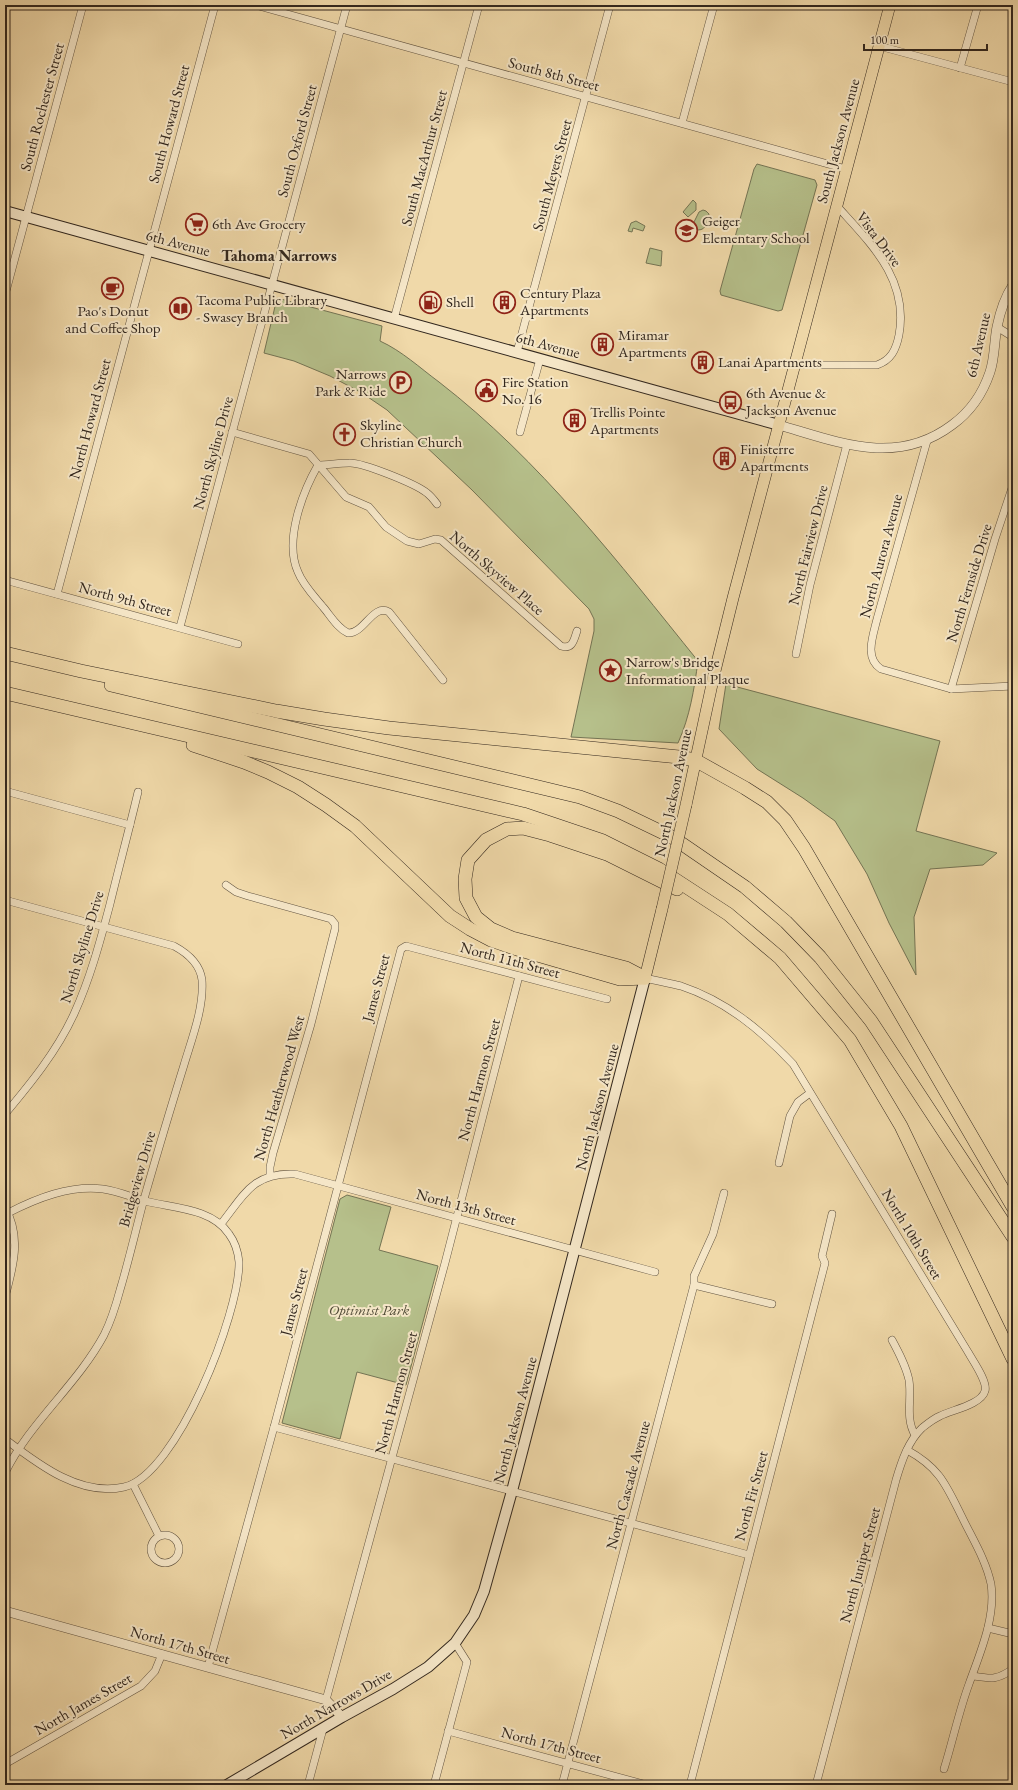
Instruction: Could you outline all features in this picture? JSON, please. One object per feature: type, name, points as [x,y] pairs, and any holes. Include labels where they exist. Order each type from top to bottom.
[{"type":"highway","points":[[5,653],[81,671],[276,711],[324,719],[389,728],[679,757],[695,760],[767,802],[785,820],[804,848],[1013,1207]]},
{"type":"highway","points":[[5,659],[580,797],[618,811],[672,837],[745,887],[786,922],[842,983],[871,1021],[1013,1237]]},
{"type":"highway","points":[[5,693],[523,814],[603,841],[659,868],[728,914],[780,958],[850,1040],[902,1126],[1013,1359]]},
{"type":"highway","points":[[120,720],[244,762],[298,787],[355,826],[450,916],[491,940],[620,979],[645,978]]},
{"type":"highway","points":[[645,978],[626,968],[512,938],[491,929],[476,917],[466,898],[465,879],[468,860],[486,840],[507,829],[523,828],[550,835],[607,854],[728,914]]},
{"type":"main road","name":"South Jackson Avenue","points":[[779,425],[890,5]]},
{"type":"main road","name":"6th Avenue","points":[[5,211],[779,425]]},
{"type":"main road","name":"North Jackson Avenue","points":[[455,1642],[474,1615],[484,1591],[512,1491],[660,921],[695,760],[733,598],[779,425]]},
{"type":"main road","name":"North Narrows Drive","points":[[227,1785],[342,1717],[393,1689],[428,1667],[455,1642]]},
{"type":"street","name":"South Rochester Street","points":[[5,295],[83,5]]},
{"type":"street","name":"South Howard Street","points":[[149,251],[215,5]]},
{"type":"street","name":"South 8th Street","points":[[255,5],[846,169]]},
{"type":"street","name":"South Oxford Street","points":[[272,285],[347,5]]},
{"type":"street","name":"South MacArthur Street","points":[[394,318],[478,5]]},
{"type":"street","name":"South Meyers Street","points":[[517,352],[610,5]]},
{"type":"street","points":[[682,123],[714,5]]},
{"type":"street","points":[[960,68],[978,5]]},
{"type":"street","points":[[879,46],[1013,82]]},
{"type":"street","name":"Vista Drive","points":[[794,365],[877,365],[883,363],[892,354],[898,340],[900,322],[899,302],[893,279],[885,263],[873,247],[837,206]]},
{"type":"street","name":"North Howard Street","points":[[57,594],[149,251]]},
{"type":"street","name":"6th Avenue","points":[[779,425],[847,444],[878,449],[894,449],[926,441],[956,422],[975,402],[990,373],[997,327],[1004,302],[1013,284]]},
{"type":"street","name":"North Skyline Drive","points":[[180,627],[272,285]]},
{"type":"street","points":[[997,327],[1013,337]]},
{"type":"street","points":[[520,432],[540,359]]},
{"type":"street","name":"North Skyview Place","points":[[232,432],[293,448],[309,454],[346,497],[371,509],[386,527],[399,537],[417,544],[437,539],[441,540],[561,646],[570,646],[578,630]]},
{"type":"street","name":"North Aurora Avenue","points":[[926,441],[879,612],[871,645],[872,660],[875,666],[888,672],[951,688]]},
{"type":"street","name":"North Fairview Drive","points":[[796,654],[810,585],[847,444]]},
{"type":"street","points":[[438,504],[425,491],[379,471],[358,464],[348,462],[342,464],[318,465],[308,482],[294,535],[294,562],[300,577],[309,591],[339,626],[348,633],[358,630],[375,613],[384,610],[389,612],[443,680]]},
{"type":"street","name":"North Fernside Drive","points":[[951,688],[995,539],[1013,485]]},
{"type":"street","name":"North 9th Street","points":[[5,580],[238,644]]},
{"type":"street","points":[[951,688],[1013,686]]},
{"type":"street","points":[[5,791],[130,825]]},
{"type":"street","name":"North Skyline Drive","points":[[5,1114],[44,1065],[74,1015],[92,968],[138,792]]},
{"type":"street","name":"North Heatherwood West","points":[[221,1224],[248,1190],[258,1182],[270,1176],[273,1153],[324,974],[335,928],[335,924],[331,919],[248,896],[236,892],[226,885]]},
{"type":"street","points":[[5,900],[103,928]]},
{"type":"street","name":"Bridgeview Drive","points":[[5,1473],[18,1449],[82,1368],[104,1334],[118,1296],[201,998],[202,978],[199,970],[190,957],[174,946],[103,928]]},
{"type":"street","name":"North 11th Street","points":[[406,946],[607,999]]},
{"type":"street","name":"James Street","points":[[208,1667],[274,1427],[399,955],[402,947],[406,946]]},
{"type":"street","name":"North Harmon Street","points":[[326,1700],[456,1218],[519,976]]},
{"type":"street","name":"North 10th Street","points":[[645,978],[680,986],[716,1001],[737,1013],[771,1041],[793,1064],[968,1352],[984,1381],[984,1392]]},
{"type":"street","points":[[779,1163],[790,1116],[798,1102],[810,1092]]},
{"type":"street","name":"North 13th Street","points":[[270,1176],[295,1174],[655,1272]]},
{"type":"street","points":[[5,1297],[15,1250],[13,1227],[7,1210],[48,1196],[82,1189],[116,1192],[201,1214],[221,1224],[233,1240],[238,1253],[234,1293],[217,1354],[204,1387],[184,1423],[158,1461],[143,1478],[133,1484],[114,1489],[87,1487],[55,1473],[5,1439]]},
{"type":"street","name":"North Cascade Avenue","points":[[562,1785],[694,1285],[694,1276],[712,1234],[724,1193]]},
{"type":"street","name":"North Fir Street","points":[[690,1785],[825,1263],[822,1256],[832,1214]]},
{"type":"street","points":[[694,1285],[772,1304]]},
{"type":"street","points":[[892,1340],[903,1360],[908,1376],[910,1424],[915,1435]]},
{"type":"street","name":"North Juniper Street","points":[[816,1785],[896,1480],[907,1450],[915,1435],[929,1423],[940,1416],[976,1400],[984,1392]]},
{"type":"street","points":[[274,1427],[749,1555]]},
{"type":"street","points":[[907,1450],[927,1462],[942,1478],[980,1553],[988,1574],[992,1591],[988,1628],[944,1769]]},
{"type":"street","points":[[133,1484],[159,1536]]},
{"type":"street","name":"North 17th Street","points":[[5,1611],[326,1700]]},
{"type":"street","points":[[988,1628],[1013,1634]]},
{"type":"street","points":[[434,1785],[467,1662],[455,1642]]},
{"type":"street","name":"North James Street","points":[[5,1764],[142,1686],[155,1672],[162,1654]]},
{"type":"street","points":[[973,1676],[991,1679],[1013,1669]]},
{"type":"street","points":[[326,1700],[342,1717]]},
{"type":"street","points":[[308,1785],[323,1729]]},
{"type":"street","name":"North 17th Street","points":[[448,1731],[647,1785]]},
{"type":"green space","points":[[757,164],[815,180],[817,185],[782,310],[778,311],[721,295],[720,291],[754,169]]},
{"type":"green space","points":[[693,200],[696,203],[696,210],[688,217],[683,212]]},
{"type":"green space","points":[[703,210],[709,214],[708,219],[705,227],[698,230],[693,224],[699,212]]},
{"type":"green space","points":[[636,221],[645,226],[643,231],[633,228],[632,232],[628,231],[631,223]]},
{"type":"green space","points":[[650,248],[662,251],[661,266],[646,263]]},
{"type":"green space","points":[[277,298],[382,326],[380,341],[411,360],[476,412],[545,479],[577,514],[698,661],[689,713],[678,743],[571,737],[594,631],[594,619],[589,609],[472,490],[387,410],[362,393],[330,376],[294,361],[264,353]]},
{"type":"green space","points":[[726,684],[940,741],[916,831],[997,853],[983,865],[930,869],[914,917],[916,975],[889,923],[867,874],[835,821],[803,798],[757,769],[719,729]]},
{"type":"green space","name":"Optimist Park","points":[[347,1195],[391,1207],[379,1250],[438,1266],[406,1385],[357,1372],[340,1439],[282,1423],[340,1199]]},
{"type":"place","name":"6th Ave Grocery","points":[[197,224]]},
{"type":"place","name":"Geiger Elementary School","points":[[686,230]]},
{"type":"place","name":"Pao's Donut and Coffee Shop","points":[[113,288]]},
{"type":"place","name":"Shell","points":[[431,302]]},
{"type":"place","name":"Century Plaza Apartments","points":[[505,302]]},
{"type":"place","name":"Tacoma Public Library - Swasey Branch","points":[[180,309]]},
{"type":"place","name":"Miramar Apartments","points":[[603,344]]},
{"type":"place","name":"Lanai Apartments","points":[[702,362]]},
{"type":"place","name":"Narrows Park & Ride","points":[[401,383]]},
{"type":"place","name":"Fire Station No. 16","points":[[487,391]]},
{"type":"place","name":"6th Avenue & Jackson Avenue","points":[[731,402]]},
{"type":"place","name":"Trellis Pointe Apartments","points":[[574,421]]},
{"type":"place","name":"Skyline Christian Church","points":[[344,434]]},
{"type":"place","name":"Finisterre Apartments","points":[[724,458]]},
{"type":"place","name":"Narrow's Bridge Informational Plaque","points":[[611,671]]},
{"type":"district","name":"Tahoma Narrows","points":[[279,255]]}]
